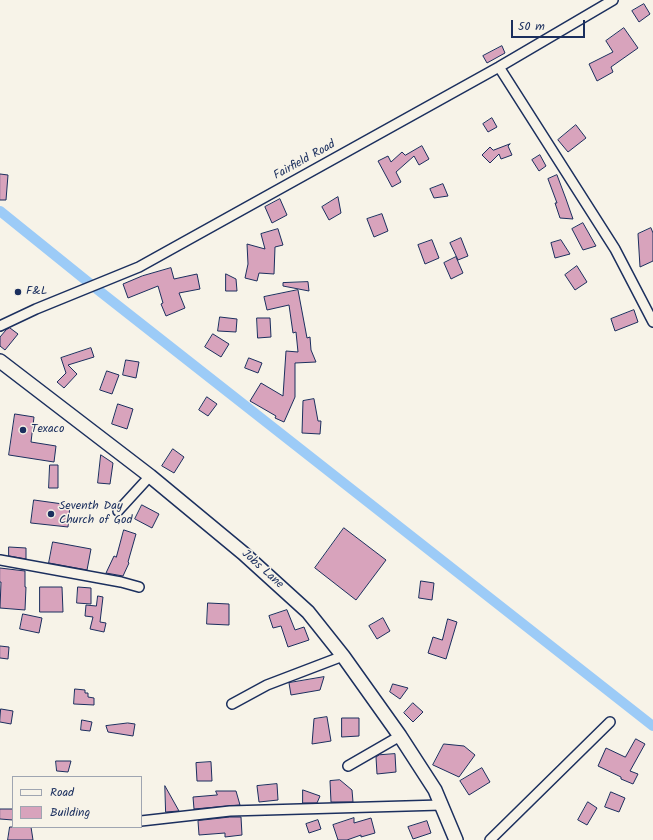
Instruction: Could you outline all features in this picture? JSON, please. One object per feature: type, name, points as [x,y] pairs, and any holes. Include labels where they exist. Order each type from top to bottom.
[{"type":"street","name":"Fairfield Road","points":[[0,326],[36,309],[139,267],[499,67],[613,0]]},
{"type":"street","points":[[499,67],[615,249],[653,322]]},
{"type":"street","name":"Jobs Lane","points":[[0,361],[150,476],[243,553],[308,612],[343,656],[400,736],[435,790],[456,840]]},
{"type":"street","points":[[118,511],[150,476]]},
{"type":"street","points":[[0,560],[121,582],[139,587]]},
{"type":"street","points":[[232,704],[267,685],[343,656]]},
{"type":"street","points":[[490,840],[610,722]]},
{"type":"street","points":[[348,766],[400,736]]},
{"type":"street","points":[[142,821],[230,811],[441,805]]},
{"type":"building","points":[[644,4],[650,14],[639,22],[632,11]]},
{"type":"building","points":[[624,28],[638,48],[611,67],[613,72],[597,81],[589,64],[613,52],[606,41]]},
{"type":"building","points":[[502,46],[505,53],[487,63],[483,56]]},
{"type":"building","points":[[492,118],[497,127],[488,132],[483,124]]},
{"type":"building","points":[[576,125],[586,138],[568,152],[558,140]]},
{"type":"building","points":[[510,144],[508,146],[512,155],[501,159],[499,154],[490,163],[482,155],[490,147],[493,150]]},
{"type":"building","points":[[422,146],[429,159],[419,165],[414,156],[396,172],[401,182],[392,187],[378,161],[388,156],[391,162],[402,152],[405,155]]},
{"type":"building","points":[[540,155],[546,166],[539,171],[532,160]]},
{"type":"building","points":[[0,174],[8,175],[6,200],[0,200]]},
{"type":"building","points":[[557,175],[573,219],[560,218],[555,203],[557,203],[548,179]]},
{"type":"building","points":[[443,184],[448,196],[434,198],[430,189]]},
{"type":"building","points":[[338,197],[341,213],[329,220],[322,207]]},
{"type":"building","points":[[280,199],[287,215],[272,223],[265,207]]},
{"type":"building","points":[[382,214],[388,231],[374,237],[367,219]]},
{"type":"building","points":[[583,223],[596,246],[583,250],[572,229]]},
{"type":"building","points":[[651,228],[653,233],[653,261],[640,267],[638,234]]},
{"type":"building","points":[[278,229],[283,245],[275,247],[274,274],[259,273],[257,281],[245,278],[248,264],[247,244],[265,249],[261,234]]},
{"type":"building","points":[[461,238],[468,256],[458,260],[450,243]]},
{"type":"building","points":[[432,240],[439,258],[425,264],[418,245]]},
{"type":"building","points":[[561,240],[570,254],[555,258],[551,243]]},
{"type":"building","points":[[456,257],[463,273],[451,279],[444,263]]},
{"type":"building","points":[[577,266],[587,282],[575,290],[565,275]]},
{"type":"building","points":[[171,268],[174,279],[197,274],[200,289],[179,293],[185,308],[166,316],[161,304],[163,303],[158,286],[128,298],[123,284],[142,276]]},
{"type":"building","points":[[226,274],[236,279],[237,291],[226,291]]},
{"type":"building","points":[[308,282],[309,291],[283,286],[283,283]]},
{"type":"building","points":[[298,290],[307,338],[310,337],[311,350],[316,362],[295,363],[295,397],[284,422],[275,418],[276,416],[250,401],[261,383],[283,396],[286,351],[298,352],[296,332],[293,333],[289,305],[267,310],[264,297]]},
{"type":"building","points":[[634,310],[638,322],[615,331],[611,319]]},
{"type":"building","points":[[220,317],[237,319],[236,332],[218,331]]},
{"type":"building","points":[[257,318],[270,318],[271,337],[258,338]]},
{"type":"building","points":[[10,328],[18,334],[5,350],[0,346],[0,337]]},
{"type":"building","points":[[213,334],[229,344],[221,357],[205,347]]},
{"type":"building","points":[[91,348],[94,357],[68,365],[77,374],[64,388],[57,382],[66,373],[61,358]]},
{"type":"building","points":[[249,358],[262,363],[258,373],[245,368]]},
{"type":"building","points":[[126,360],[139,362],[136,378],[123,375]]},
{"type":"building","points":[[107,371],[119,375],[112,394],[100,390]]},
{"type":"building","points":[[207,397],[217,404],[208,416],[199,410]]},
{"type":"building","points":[[314,399],[318,421],[321,421],[320,434],[302,433],[303,401]]},
{"type":"building","points":[[118,404],[133,409],[127,429],[112,424]]},
{"type":"building","name":"Texaco","points":[[15,414],[34,417],[31,442],[56,446],[54,462],[9,455]]},
{"type":"building","points":[[173,449],[184,457],[174,473],[162,466]]},
{"type":"building","points":[[101,455],[113,463],[110,484],[98,483]]},
{"type":"building","points":[[50,465],[58,465],[58,488],[49,488]]},
{"type":"building","name":"Seventh Day Church of God","points":[[34,500],[70,505],[68,527],[31,523]]},
{"type":"building","points":[[142,505],[159,514],[152,528],[135,519]]},
{"type":"building","points":[[344,528],[386,560],[356,600],[315,568]]},
{"type":"building","points":[[124,530],[136,534],[128,562],[129,563],[123,576],[106,573],[114,556],[116,557]]},
{"type":"building","points":[[53,542],[91,549],[87,570],[49,563]]},
{"type":"building","points":[[9,547],[26,548],[26,559],[9,556]]},
{"type":"building","points":[[0,568],[25,571],[25,610],[0,608]]},
{"type":"building","points":[[421,581],[434,583],[432,600],[419,598]]},
{"type":"building","points":[[40,587],[62,587],[63,612],[40,612]]},
{"type":"building","points":[[78,587],[91,588],[91,604],[77,603]]},
{"type":"building","points":[[98,596],[103,597],[100,622],[106,623],[104,632],[90,629],[93,617],[85,616],[86,605],[96,606]]},
{"type":"building","points":[[208,603],[229,604],[229,625],[207,624]]},
{"type":"building","points":[[287,610],[295,630],[304,627],[309,640],[288,647],[281,626],[273,628],[269,616]]},
{"type":"building","points":[[23,614],[42,618],[39,633],[20,629]]},
{"type":"building","points":[[383,618],[390,631],[377,639],[369,626]]},
{"type":"building","points":[[448,619],[457,622],[446,659],[428,653],[433,637],[442,640]]},
{"type":"building","points":[[0,646],[9,647],[8,659],[0,658]]},
{"type":"building","points":[[324,677],[320,690],[291,695],[289,683]]},
{"type":"building","points":[[393,684],[408,688],[400,699],[390,692]]},
{"type":"building","points":[[75,689],[85,690],[85,693],[88,693],[88,697],[94,698],[94,705],[74,704]]},
{"type":"building","points":[[413,703],[423,712],[413,722],[404,713]]},
{"type":"building","points":[[1,709],[13,711],[11,724],[0,722]]},
{"type":"building","points":[[327,717],[331,741],[312,744],[314,719]]},
{"type":"building","points":[[342,718],[359,718],[359,736],[342,737]]},
{"type":"building","points":[[82,720],[92,722],[90,731],[81,730]]},
{"type":"building","points":[[128,723],[135,724],[133,736],[108,732],[106,726]]},
{"type":"building","points":[[636,739],[645,744],[630,771],[638,774],[633,784],[598,766],[606,748],[625,757]]},
{"type":"building","points":[[444,744],[464,746],[475,755],[459,777],[433,765]]},
{"type":"building","points":[[395,754],[396,772],[377,774],[376,757],[379,755]]},
{"type":"building","points":[[56,761],[71,761],[68,772],[57,771]]},
{"type":"building","points":[[211,762],[212,781],[197,781],[196,763]]},
{"type":"building","points":[[482,768],[490,782],[469,795],[460,781]]},
{"type":"building","points":[[340,780],[352,790],[353,802],[331,802],[330,781]]},
{"type":"building","points":[[277,784],[278,800],[259,802],[257,786]]},
{"type":"building","points":[[165,786],[179,811],[166,812]]},
{"type":"building","points":[[303,790],[320,796],[317,803],[303,803]]},
{"type":"building","points":[[216,791],[236,791],[240,805],[194,809],[193,797],[217,795]]},
{"type":"building","points":[[611,792],[625,798],[619,812],[605,807]]},
{"type":"building","points":[[588,802],[597,808],[587,825],[578,820]]},
{"type":"building","points":[[0,809],[12,809],[12,820],[0,819]]},
{"type":"building","points":[[241,817],[242,835],[225,837],[225,833],[199,835],[198,821]]},
{"type":"building","points":[[354,818],[354,823],[371,818],[375,833],[361,837],[361,835],[347,840],[338,840],[333,825]]},
{"type":"building","points":[[318,820],[321,829],[309,833],[306,824]]},
{"type":"building","points":[[427,821],[431,833],[413,839],[408,827]]},
{"type":"building","points":[[10,827],[31,828],[33,840],[8,840]]},
{"type":"waterway","points":[[0,211],[93,286],[653,726]]},
{"type":"place","name":"F&L","points":[[18,292]]},
{"type":"place","name":"Texaco","points":[[23,430]]},
{"type":"place","name":"Seventh Day Church of God","points":[[51,514]]}]
